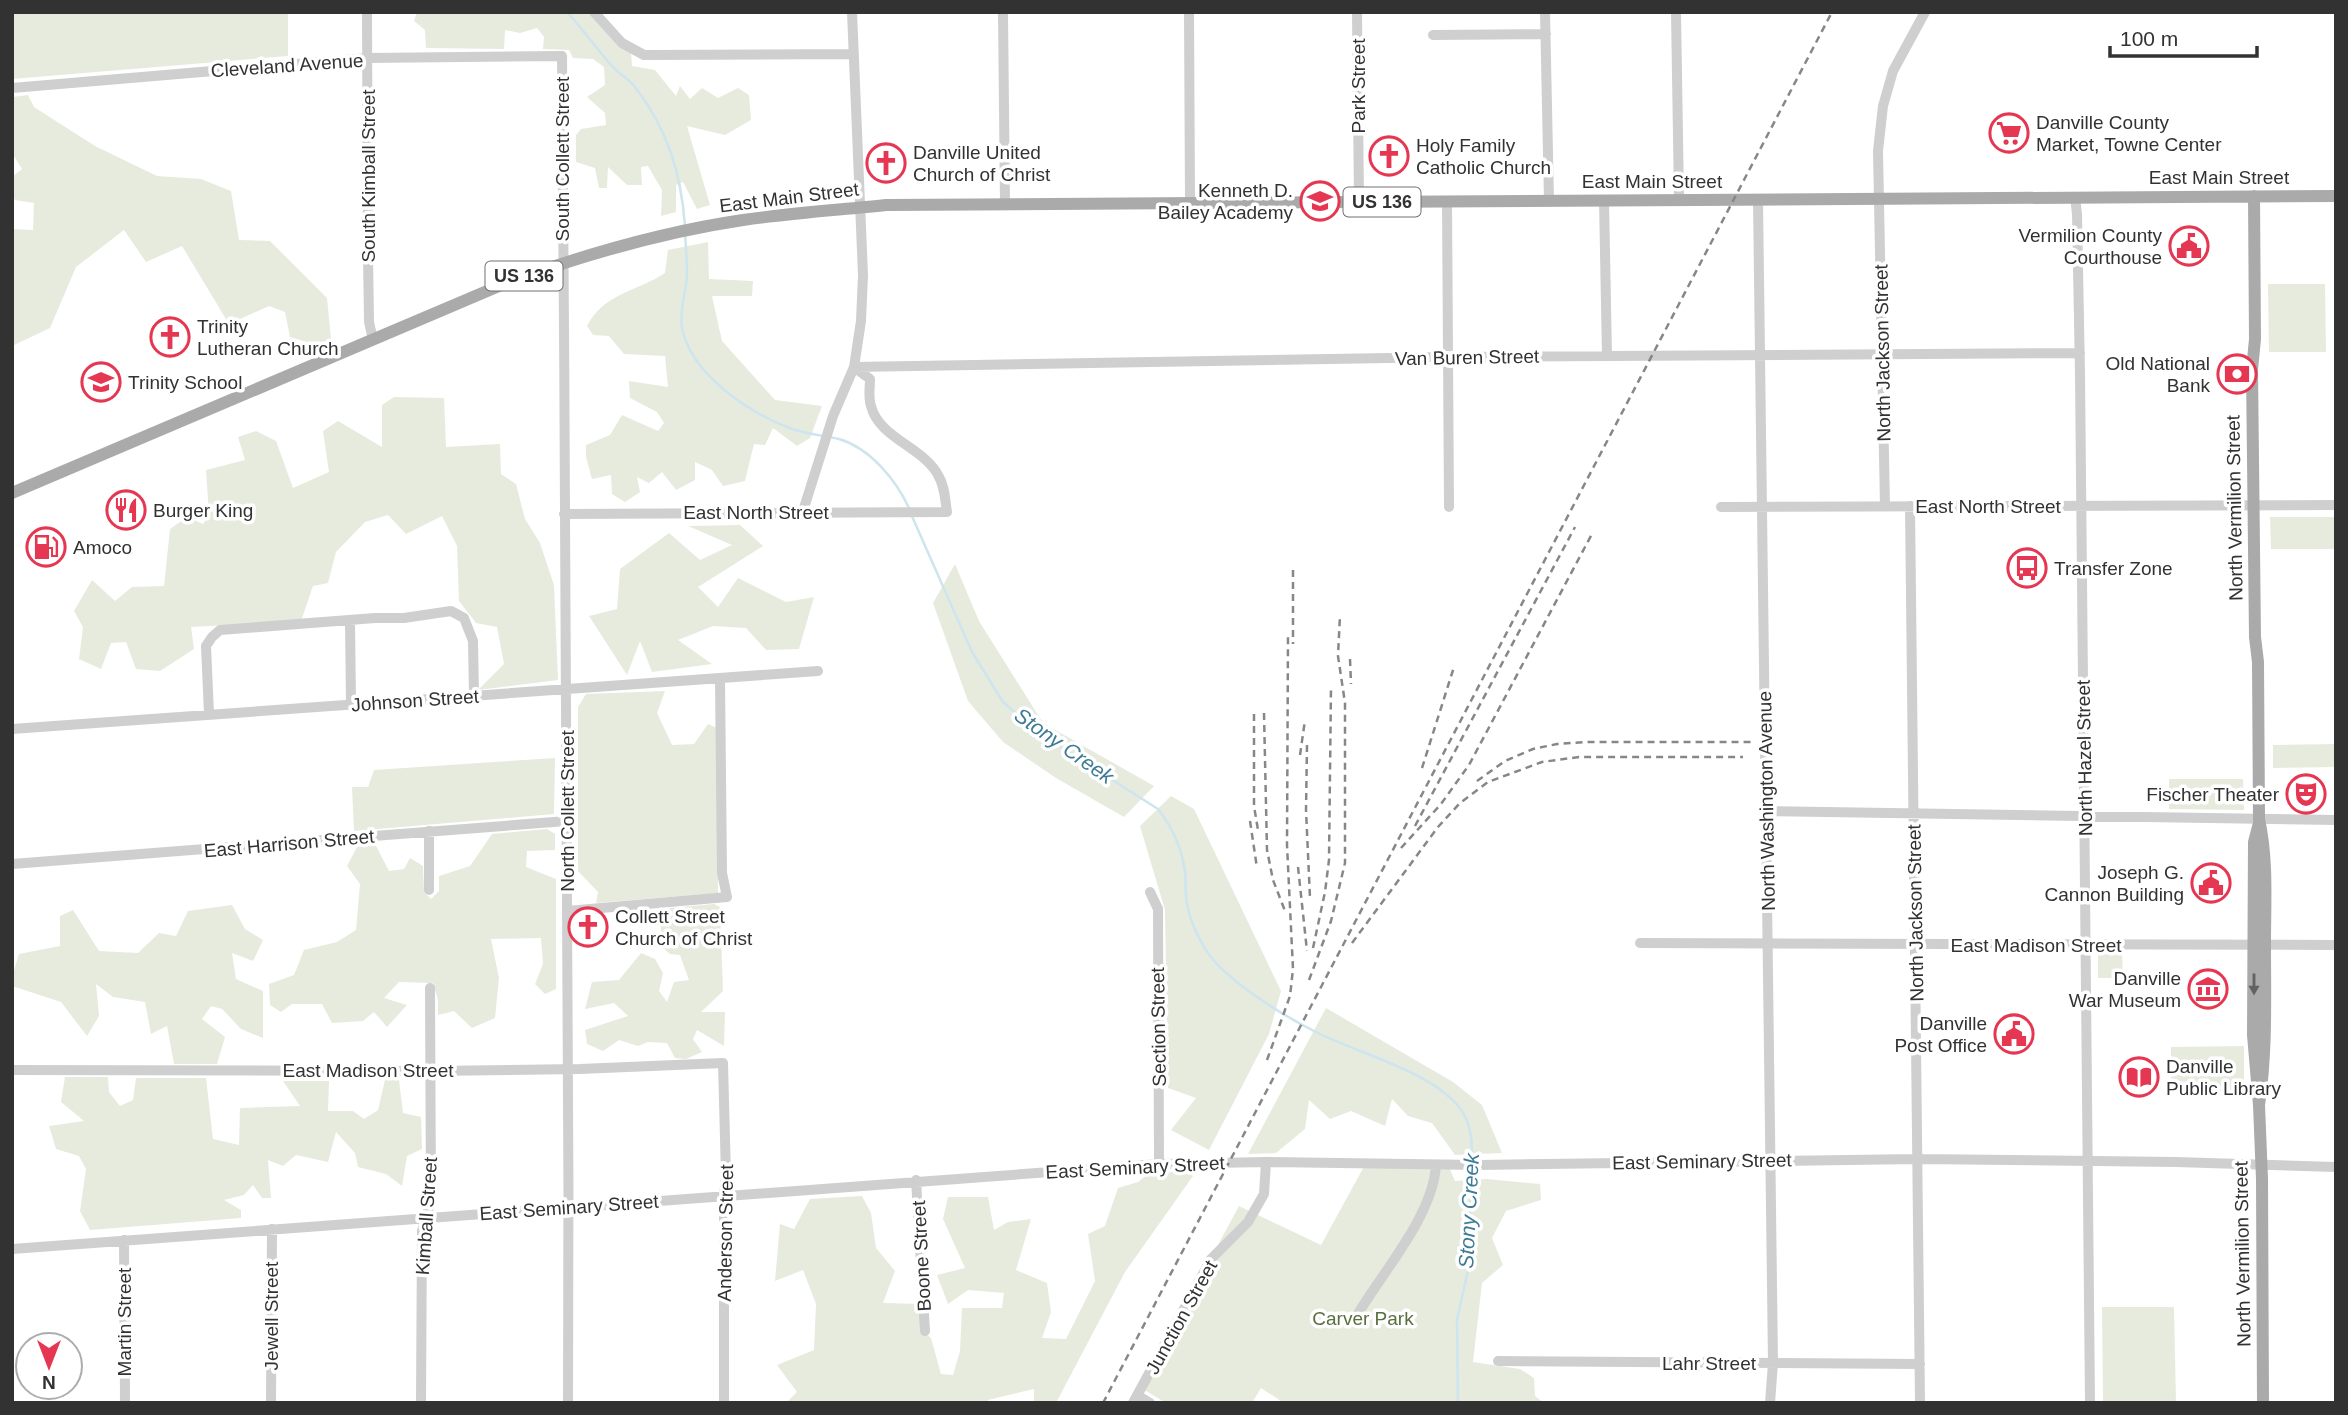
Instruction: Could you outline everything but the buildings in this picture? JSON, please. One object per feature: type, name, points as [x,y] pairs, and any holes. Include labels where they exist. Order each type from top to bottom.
[{"type":"main road","name":"North Vermilion Street","points":[[2255,196],[2255,339],[2252,370],[2254,504],[2259,819],[2265,844],[2259,945],[2265,1066],[2259,1105],[2263,1403]]},
{"type":"main road","name":"East Main Street","points":[[12,493],[469,298],[562,262],[666,234],[792,214],[886,205],[2336,196]]},
{"type":"street","name":"South Kimball Street","points":[[367,12],[369,321],[373,340]]},
{"type":"street","points":[[594,12],[622,43],[644,55],[854,54]]},
{"type":"street","points":[[803,511],[833,416],[854,367],[861,321],[863,275],[852,12]]},
{"type":"street","points":[[1003,12],[1005,204]]},
{"type":"street","points":[[1189,12],[1191,203]]},
{"type":"street","name":"Park Street","points":[[1357,12],[1359,202]]},
{"type":"street","points":[[1545,12],[1549,201]]},
{"type":"street","points":[[1676,12],[1678,199]]},
{"type":"street","name":"North Jackson Street","points":[[1885,506],[1878,151],[1883,106],[1893,71],[1925,12]]},
{"type":"street","points":[[1433,35],[1546,34]]},
{"type":"street","name":"Cleveland Avenue","points":[[12,88],[367,58],[562,56]]},
{"type":"street","name":"South Collett Street","points":[[562,56],[562,262]]},
{"type":"street","name":"North Hazel Street","points":[[2075,197],[2082,506],[2090,1403]]},
{"type":"street","points":[[1604,200],[1607,356]]},
{"type":"street","name":"North Washington Avenue","points":[[1758,200],[1773,1363],[1770,1403]]},
{"type":"street","points":[[1447,201],[1449,507]]},
{"type":"street","name":"North Collett Street","points":[[562,262],[567,689],[568,1403]]},
{"type":"street","name":"Van Buren Street","points":[[854,367],[1447,357],[2080,353]]},
{"type":"street","name":"East North Street","points":[[564,514],[947,512],[938,475],[928,462],[877,418],[870,405],[870,379],[854,367]]},
{"type":"street","name":"East North Street","points":[[1721,507],[2336,505]]},
{"type":"street","name":"North Jackson Street","points":[[1910,506],[1920,1403]]},
{"type":"street","points":[[209,714],[206,646],[220,631],[404,618],[451,611],[464,618],[473,641],[474,696]]},
{"type":"street","points":[[350,621],[351,704]]},
{"type":"street","name":"Johnson Street","points":[[12,729],[818,671]]},
{"type":"street","points":[[567,911],[727,897],[722,873],[720,679]]},
{"type":"street","points":[[1766,811],[2336,820]]},
{"type":"street","name":"East Harrison Street","points":[[12,863],[567,821]]},
{"type":"street","points":[[429,831],[429,890]]},
{"type":"street","name":"Section Street","points":[[1150,892],[1158,909],[1159,1164]]},
{"type":"street","name":"East Madison Street","points":[[1640,943],[2336,945]]},
{"type":"street","name":"Kimball Street","points":[[421,1403],[422,1231],[431,1201],[430,988]]},
{"type":"street","name":"East Madison Street","points":[[12,1070],[567,1070],[723,1063]]},
{"type":"street","name":"Anderson Street","points":[[723,1063],[726,1176],[724,1403]]},
{"type":"street","name":"East Seminary Street","points":[[12,1249],[1159,1164],[1266,1162],[1478,1165],[1917,1159],[2336,1167]]},
{"type":"street","name":"Junction Street","points":[[1135,1399],[1211,1259],[1248,1223],[1264,1194],[1266,1162]]},
{"type":"street","points":[[1359,1312],[1426,1208],[1435,1179],[1436,1165]]},
{"type":"street","name":"Boone Street","points":[[916,1180],[925,1331]]},
{"type":"street","name":"Jewell Street","points":[[271,1403],[272,1229]]},
{"type":"street","name":"Martin Street","points":[[124,1240],[125,1403]]},
{"type":"street","name":"Lahr Street","points":[[1498,1361],[1920,1364]]},
{"type":"street","points":[[1135,1399],[1150,1403]]},
{"type":"green space","points":[[12,12],[288,12],[288,56],[12,79]]},
{"type":"green space","points":[[417,12],[600,12],[631,52],[632,66],[655,70],[676,96],[680,86],[690,99],[702,88],[718,98],[738,88],[749,95],[751,120],[725,135],[687,126],[710,205],[697,209],[683,182],[676,185],[676,212],[661,216],[662,190],[648,166],[641,167],[642,185],[627,185],[608,167],[607,188],[599,188],[595,168],[576,162],[576,135],[581,129],[606,125],[605,113],[587,97],[605,85],[604,67],[593,59],[573,58],[569,50],[543,49],[544,37],[537,28],[520,33],[505,30],[504,49],[426,48],[425,30],[414,21]]},
{"type":"green space","points":[[28,95],[34,107],[95,146],[157,176],[201,179],[231,191],[239,240],[270,241],[327,298],[331,339],[316,345],[290,337],[285,312],[269,306],[229,324],[182,246],[146,262],[124,230],[76,267],[50,328],[12,346],[12,229],[33,230],[34,203],[15,200],[12,195],[12,177],[22,169],[12,153],[12,97]]},
{"type":"green space","points":[[708,242],[709,279],[753,281],[752,296],[712,296],[722,341],[775,400],[822,406],[810,438],[797,446],[773,428],[765,445],[754,444],[745,481],[723,486],[712,470],[695,462],[695,480],[676,490],[662,472],[649,483],[637,477],[640,492],[625,502],[612,494],[611,475],[592,479],[586,445],[610,435],[622,415],[658,431],[664,423],[657,412],[630,398],[629,381],[668,387],[665,356],[624,354],[609,336],[593,335],[587,326],[602,306],[665,273],[668,250]]},
{"type":"green space","points":[[2268,284],[2325,284],[2326,352],[2269,352]]},
{"type":"green space","points":[[394,397],[444,398],[446,447],[500,444],[501,474],[516,484],[525,519],[540,543],[554,585],[558,680],[478,690],[504,664],[497,627],[476,623],[459,601],[457,546],[442,516],[406,534],[388,515],[365,522],[336,552],[328,583],[313,586],[301,621],[191,627],[194,649],[160,671],[136,669],[126,642],[111,643],[101,669],[79,659],[83,627],[74,611],[92,580],[115,601],[132,587],[164,586],[170,529],[187,517],[203,524],[209,515],[206,470],[245,460],[238,437],[256,431],[276,441],[293,488],[329,472],[323,431],[338,421],[382,447],[382,405]]},
{"type":"green space","points":[[2270,517],[2336,517],[2336,549],[2271,549]]},
{"type":"green space","points":[[740,525],[763,546],[698,587],[718,607],[738,578],[786,602],[814,597],[799,649],[766,650],[746,628],[713,626],[678,640],[712,664],[652,672],[640,641],[627,675],[589,616],[617,609],[620,569],[669,533],[700,560],[732,545],[688,526]]},
{"type":"green space","points":[[955,564],[979,621],[1043,723],[1154,786],[1124,817],[1056,778],[1003,742],[968,701],[933,603]]},
{"type":"green space","points":[[665,691],[657,713],[672,745],[694,744],[708,724],[717,728],[718,893],[596,903],[598,892],[578,871],[578,707],[586,694]]},
{"type":"green space","points":[[2336,744],[2336,767],[2273,768],[2273,745]]},
{"type":"green space","points":[[555,758],[554,814],[354,831],[352,787],[368,787],[374,770]]},
{"type":"green space","points":[[2169,779],[2243,779],[2244,810],[2169,809]]},
{"type":"green space","points":[[1171,796],[1194,809],[1281,991],[1269,1034],[1209,1150],[1171,1130],[1196,1098],[1168,1088],[1165,910],[1140,826]]},
{"type":"green space","points":[[547,829],[555,834],[555,850],[527,851],[526,867],[556,879],[556,989],[545,994],[535,984],[543,964],[541,938],[491,939],[499,978],[495,1018],[472,1028],[454,1011],[438,1015],[438,1000],[433,983],[399,982],[384,998],[407,1005],[387,1027],[374,1012],[363,1021],[332,1023],[322,1004],[292,1004],[281,1012],[270,1005],[269,984],[294,975],[304,950],[337,942],[356,930],[360,884],[347,866],[357,847],[375,844],[389,871],[404,869],[410,858],[423,866],[424,892],[431,899],[439,891],[439,876],[470,866],[492,834]]},
{"type":"green space","points":[[714,904],[720,907],[723,991],[701,1012],[725,1012],[724,1046],[697,1030],[693,1039],[702,1052],[686,1059],[675,1058],[667,1043],[648,1042],[638,1046],[619,1040],[603,1051],[587,1044],[585,1030],[628,1016],[614,1003],[585,1009],[592,982],[619,980],[641,953],[655,959],[663,973],[659,991],[667,1002],[674,982],[689,980],[680,955],[670,954],[661,946],[661,909]]},
{"type":"green space","points":[[232,905],[245,929],[263,940],[253,961],[232,953],[236,979],[263,991],[263,1038],[241,1029],[222,1009],[211,1006],[202,1019],[225,1037],[217,1064],[174,1064],[167,1026],[151,1034],[145,1002],[113,997],[96,984],[99,1016],[87,1036],[61,1002],[12,986],[19,954],[60,946],[60,916],[73,910],[99,951],[138,953],[159,933],[176,936],[188,911]]},
{"type":"green space","points":[[2098,953],[2122,953],[2123,978],[2098,978]]},
{"type":"green space","points":[[1326,1008],[1453,1082],[1482,1105],[1502,1153],[1455,1155],[1432,1123],[1408,1116],[1392,1099],[1385,1126],[1351,1111],[1330,1119],[1309,1100],[1305,1129],[1276,1153],[1248,1154]]},
{"type":"green space","points":[[2244,1046],[2244,1091],[2171,1092],[2171,1047]]},
{"type":"green space","points":[[65,1077],[108,1077],[109,1092],[120,1106],[133,1100],[136,1078],[206,1078],[213,1139],[239,1145],[240,1108],[300,1106],[283,1081],[329,1081],[328,1111],[353,1111],[364,1119],[378,1110],[385,1080],[399,1080],[403,1113],[421,1117],[422,1149],[407,1156],[402,1186],[386,1174],[358,1167],[355,1153],[336,1132],[328,1162],[296,1155],[283,1166],[268,1160],[271,1198],[262,1198],[253,1185],[244,1195],[224,1200],[241,1210],[241,1218],[90,1230],[80,1211],[86,1169],[79,1156],[56,1149],[49,1126],[84,1121],[61,1102]]},
{"type":"green space","name":"Carver Park","points":[[1366,1163],[1448,1165],[1455,1181],[1487,1179],[1540,1184],[1541,1200],[1506,1211],[1492,1238],[1503,1265],[1482,1283],[1473,1362],[1520,1369],[1534,1378],[1535,1396],[1544,1403],[1284,1403],[1261,1388],[1252,1403],[1166,1403],[1141,1388],[1239,1206],[1321,1245]]},
{"type":"green space","points":[[1185,1171],[1193,1176],[1125,1272],[1056,1403],[1034,1403],[1034,1389],[988,1400],[986,1403],[786,1403],[797,1392],[777,1365],[814,1350],[816,1304],[803,1270],[775,1281],[780,1224],[794,1229],[810,1199],[862,1196],[871,1213],[876,1248],[895,1271],[883,1303],[920,1304],[921,1330],[931,1338],[941,1374],[953,1375],[960,1351],[962,1308],[1002,1308],[1004,1293],[968,1290],[948,1304],[937,1275],[965,1268],[943,1219],[948,1197],[988,1197],[994,1230],[1008,1222],[1031,1219],[1016,1270],[1047,1283],[1051,1312],[1042,1338],[1066,1339],[1095,1281],[1088,1234],[1105,1226],[1118,1188],[1138,1182],[1148,1174]]},
{"type":"green space","points":[[2102,1307],[2174,1307],[2176,1403],[2103,1403]]},
{"type":"waterway","name":"Stony Creek","points":[[567,12],[609,62],[633,85],[656,119],[676,170],[685,226]]},
{"type":"waterway","name":"Stony Creek","points":[[685,233],[687,275],[681,321],[687,345],[697,361],[723,389],[771,420],[806,433],[839,439],[861,450],[881,466],[909,508]]},
{"type":"waterway","name":"Stony Creek","points":[[911,514],[972,652],[1003,702],[1037,732],[1158,809],[1163,816],[1176,838],[1181,855],[1190,917],[1199,939],[1211,957],[1244,988],[1288,1017],[1331,1039],[1411,1072],[1446,1094],[1467,1120],[1472,1141],[1471,1163]]},
{"type":"waterway","name":"Stony Creek","points":[[1458,1403],[1457,1320],[1470,1261],[1471,1169]]},
{"type":"railway","points":[[1103,1403],[1832,12]]},
{"type":"railway","points":[[1415,826],[1575,527]]},
{"type":"railway","points":[[1401,848],[1441,804],[1469,765],[1593,532]]},
{"type":"railway","points":[[1293,570],[1293,644]]},
{"type":"railway","points":[[1309,980],[1331,921],[1345,863],[1345,703],[1338,656],[1340,615]]},
{"type":"railway","points":[[1267,1060],[1290,996],[1293,969],[1287,845],[1288,635]]},
{"type":"railway","points":[[1350,659],[1351,684]]},
{"type":"railway","points":[[1422,768],[1454,667]]},
{"type":"railway","points":[[1313,948],[1329,860],[1331,687]]},
{"type":"railway","points":[[1264,713],[1267,850],[1273,880],[1285,911]]},
{"type":"railway","points":[[1254,714],[1254,806],[1258,830]]},
{"type":"railway","points":[[1300,755],[1305,720]]},
{"type":"railway","points":[[1477,781],[1505,761],[1533,749],[1557,744],[1751,742]]},
{"type":"railway","points":[[1307,745],[1306,810],[1310,898]]},
{"type":"railway","points":[[1352,943],[1438,827],[1460,803],[1488,782],[1542,762],[1579,757],[1743,757]]},
{"type":"railway","points":[[1250,821],[1257,868]]},
{"type":"railway","points":[[1298,867],[1307,951]]},
{"type":"place","name":"Danville County Market, Towne Center","points":[[2009,133]]},
{"type":"place","name":"Holy Family Catholic Church","points":[[1389,156]]},
{"type":"place","name":"Danville United Church of Christ","points":[[886,163]]},
{"type":"place","name":"Kenneth D. Bailey Academy","points":[[1320,201]]},
{"type":"place","name":"Vermilion County Courthouse","points":[[2189,246]]},
{"type":"place","name":"Trinity Lutheran Church","points":[[170,337]]},
{"type":"place","name":"Old National Bank","points":[[2237,374]]},
{"type":"place","name":"Trinity School","points":[[101,382]]},
{"type":"place","name":"Burger King","points":[[126,510]]},
{"type":"place","name":"Amoco","points":[[46,547]]},
{"type":"place","name":"Transfer Zone","points":[[2027,568]]},
{"type":"place","name":"Fischer Theater","points":[[2306,794]]},
{"type":"place","name":"Joseph G. Cannon Building","points":[[2211,883]]},
{"type":"place","name":"Collett Street Church of Christ","points":[[588,927]]},
{"type":"place","name":"Danville War Museum","points":[[2208,989]]},
{"type":"place","name":"Danville Post Office","points":[[2014,1034]]},
{"type":"place","name":"Danville Public Library","points":[[2139,1077]]}]
